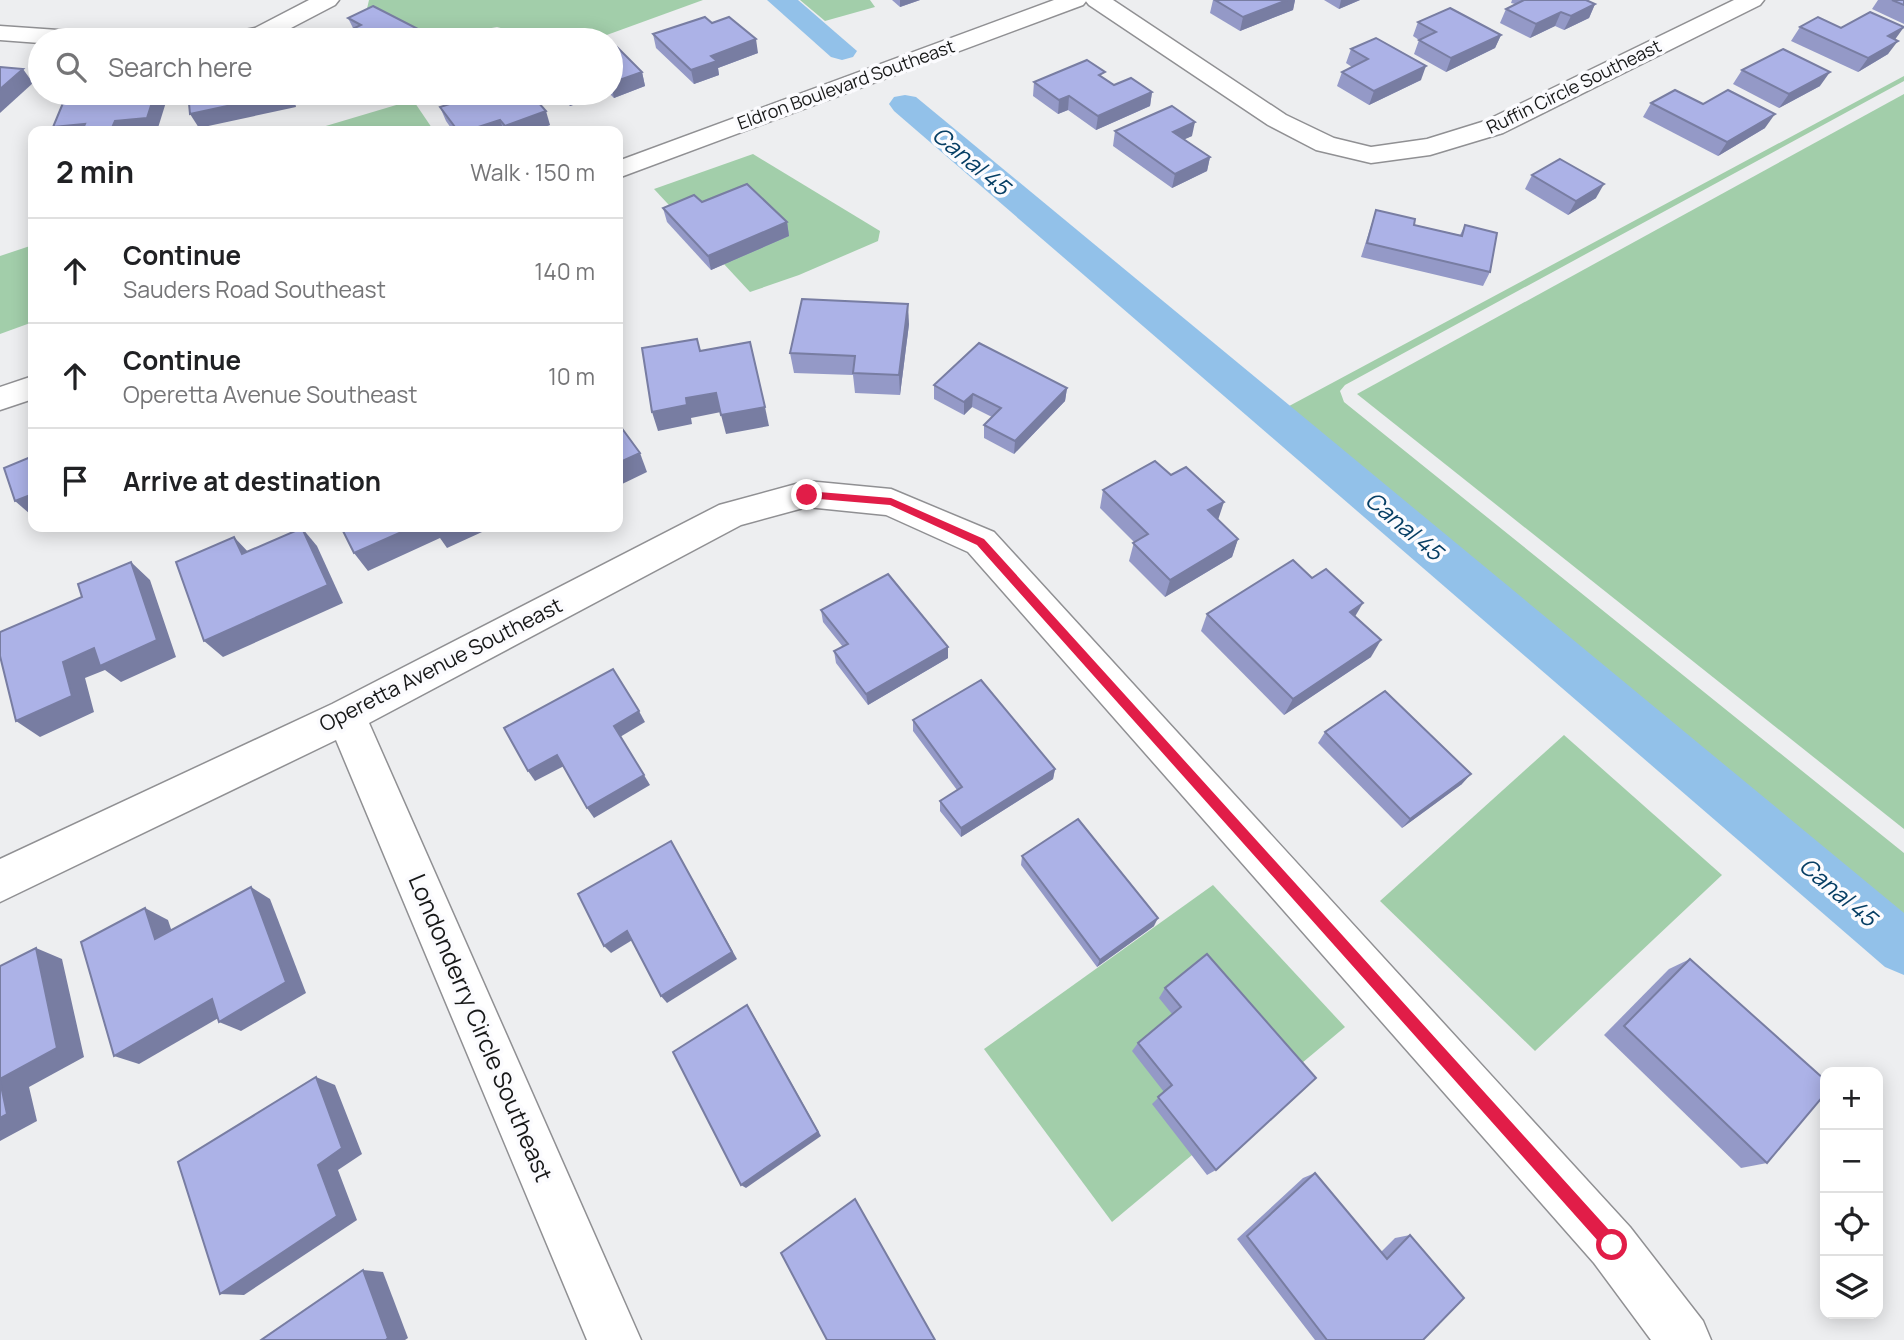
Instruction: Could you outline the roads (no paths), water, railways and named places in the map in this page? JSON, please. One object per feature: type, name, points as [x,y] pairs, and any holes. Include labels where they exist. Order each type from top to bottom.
[{"type":"street","points":[[273,28],[327,0]]},
{"type":"street","name":"Eldron Boulevard Southeast","points":[[623,168],[1075,0]]},
{"type":"street","name":"Ruffin Circle Southeast","points":[[1097,0],[1277,120],[1325,144],[1371,155],[1430,148],[1494,127],[1752,0]]},
{"type":"street","points":[[0,33],[28,35]]},
{"type":"street","points":[[0,399],[28,389]]},
{"type":"street","name":"Operetta Avenue Southeast","points":[[0,881],[346,716],[731,514],[807,495],[891,502],[981,542],[1612,1245],[1684,1340]]},
{"type":"street","name":"Londonderry Circle Southeast","points":[[346,716],[614,1340]]},
{"type":"waterway","name":"Canal 45","points":[[781,0],[842,51]]},
{"type":"waterway","name":"Canal 45","points":[[905,104],[1904,948]]}]
